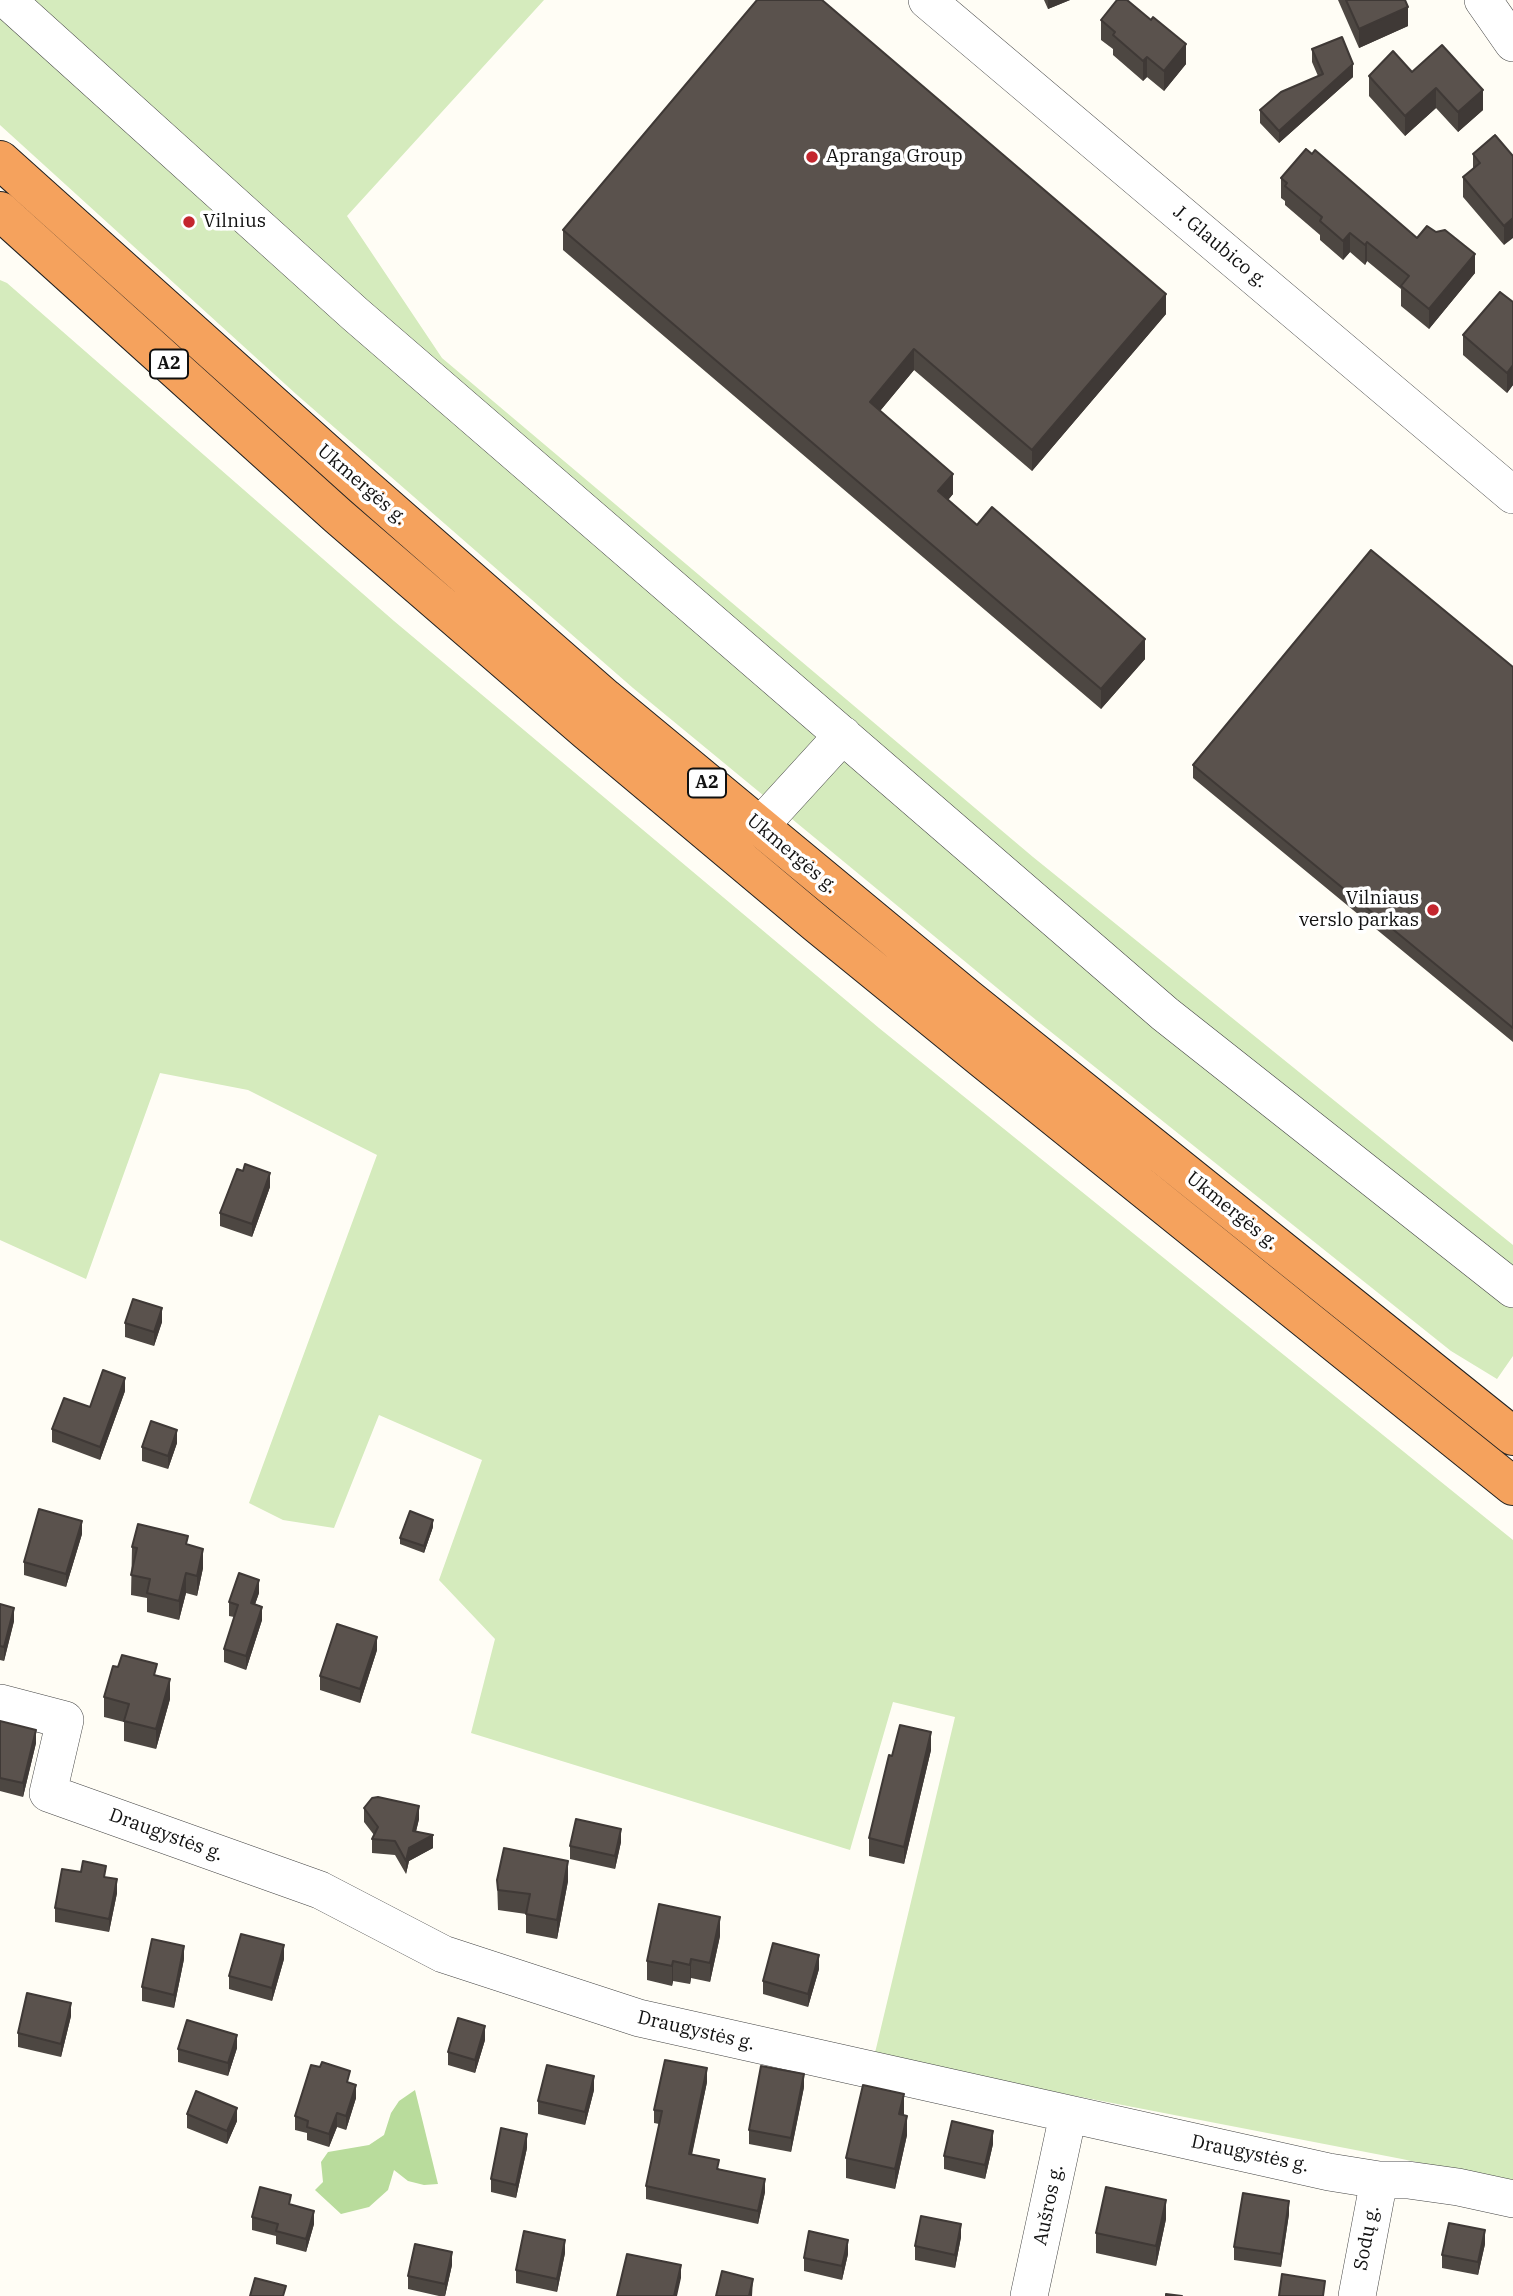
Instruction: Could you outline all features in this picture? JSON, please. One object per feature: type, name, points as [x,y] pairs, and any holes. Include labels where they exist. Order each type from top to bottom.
[{"type":"highway","name":"Ukmergės g.","points":[[0,160],[363,486],[605,698],[967,999],[1513,1436]]},
{"type":"highway","name":"Ukmergės g.","points":[[0,211],[338,516],[597,740],[963,1043],[1513,1486]]},
{"type":"street","points":[[7,0],[355,314],[1165,1014],[1513,1289]]},
{"type":"street","name":"J. Glaubico g.","points":[[927,0],[1513,495]]},
{"type":"street","points":[[1483,0],[1513,43]]},
{"type":"street","points":[[759,827],[843,735]]},
{"type":"street","name":"Draugystės g.","points":[[0,1703],[65,1720],[48,1793],[320,1891],[443,1954],[639,2018],[1329,2172],[1379,2180],[1408,2180],[1458,2187],[1513,2199]]},
{"type":"street","name":"Aušros g.","points":[[1030,2296],[1068,2115]]},
{"type":"street","name":"Sodų g.","points":[[1357,2296],[1379,2180]]},
{"type":"green space","points":[[0,0],[544,0],[347,216],[442,358],[1033,857],[1513,1245],[1513,1356],[1497,1379],[1451,1351],[1036,1020],[633,688],[296,394],[0,125]]},
{"type":"green space","points":[[0,280],[7,283],[394,621],[879,1028],[1513,1540],[1513,2183],[874,2057],[955,1717],[893,1702],[850,1850],[471,1733],[495,1639],[439,1580],[482,1460],[379,1415],[334,1528],[283,1520],[249,1503],[377,1155],[248,1090],[160,1073],[86,1279],[0,1240]]},
{"type":"green space","points":[[415,2090],[438,2184],[424,2185],[408,2181],[394,2170],[388,2190],[369,2207],[341,2214],[315,2190],[323,2182],[321,2162],[328,2152],[369,2145],[384,2135],[391,2113],[399,2101]]},
{"type":"building","name":"Apranga Group","points":[[757,0],[822,0],[1166,294],[1032,450],[914,349],[870,402],[953,474],[938,491],[977,525],[992,507],[1145,639],[1101,689],[563,230]]},
{"type":"building","points":[[1117,0],[1127,0],[1186,44],[1164,71],[1147,57],[1143,61],[1113,35],[1115,32],[1101,20]]},
{"type":"building","points":[[1346,0],[1405,0],[1408,7],[1359,29]]},
{"type":"building","points":[[1342,37],[1353,64],[1279,131],[1260,110],[1281,92],[1323,74],[1312,49]]},
{"type":"building","points":[[1442,45],[1483,90],[1458,112],[1436,88],[1405,116],[1369,76],[1393,51],[1412,72]]},
{"type":"building","points":[[1495,135],[1513,156],[1513,218],[1504,226],[1463,177],[1480,163],[1473,154]]},
{"type":"building","points":[[1306,149],[1312,154],[1315,150],[1417,238],[1427,226],[1436,232],[1445,230],[1475,254],[1429,309],[1401,286],[1409,276],[1367,242],[1365,245],[1350,233],[1343,241],[1320,221],[1322,217],[1285,186],[1287,183],[1281,178]]},
{"type":"building","points":[[1500,292],[1513,302],[1513,365],[1507,373],[1463,335]]},
{"type":"building","name":"Vilniaus verslo parkas","points":[[1371,550],[1513,667],[1513,1028],[1193,765]]},
{"type":"building","points":[[245,1164],[270,1173],[252,1224],[220,1213],[237,1169],[243,1171]]},
{"type":"building","points":[[133,1299],[162,1308],[154,1332],[125,1323]]},
{"type":"building","points":[[103,1370],[125,1378],[100,1447],[52,1429],[64,1398],[90,1407]]},
{"type":"building","points":[[151,1421],[177,1430],[168,1456],[142,1447]]},
{"type":"building","points":[[39,1509],[82,1521],[66,1574],[24,1562]]},
{"type":"building","points":[[410,1511],[433,1520],[424,1546],[400,1538]]},
{"type":"building","points":[[138,1524],[188,1536],[186,1544],[203,1549],[197,1576],[186,1573],[179,1601],[147,1593],[150,1579],[131,1575],[137,1548],[132,1547]]},
{"type":"building","points":[[239,1573],[259,1580],[251,1603],[262,1607],[246,1656],[224,1649],[238,1605],[229,1602]]},
{"type":"building","points":[[0,1604],[14,1608],[4,1647],[0,1646]]},
{"type":"building","points":[[337,1624],[377,1637],[360,1689],[320,1676]]},
{"type":"building","points":[[122,1655],[157,1664],[154,1675],[170,1679],[156,1729],[124,1721],[129,1704],[104,1697],[113,1666],[118,1667]]},
{"type":"building","points":[[0,1721],[36,1730],[23,1783],[0,1778]]},
{"type":"building","points":[[900,1725],[931,1732],[904,1847],[869,1838],[889,1755],[892,1756]]},
{"type":"building","points":[[372,1798],[419,1806],[413,1831],[433,1835],[409,1848],[406,1861],[395,1841],[372,1839],[378,1827],[364,1808]]},
{"type":"building","points":[[576,1819],[621,1829],[615,1856],[570,1846]]},
{"type":"building","points":[[504,1848],[568,1861],[557,1920],[526,1914],[530,1894],[498,1890],[497,1880]]},
{"type":"building","points":[[83,1861],[106,1866],[104,1877],[117,1879],[109,1919],[55,1908],[62,1869],[81,1872]]},
{"type":"building","points":[[659,1904],[720,1917],[710,1963],[691,1959],[690,1965],[673,1961],[672,1966],[647,1961]]},
{"type":"building","points":[[241,1934],[284,1945],[272,1988],[229,1976]]},
{"type":"building","points":[[152,1939],[184,1946],[174,1995],[142,1987]]},
{"type":"building","points":[[773,1943],[819,1955],[808,1994],[763,1981]]},
{"type":"building","points":[[27,1993],[71,2003],[61,2044],[18,2033]]},
{"type":"building","points":[[458,2018],[485,2026],[475,2060],[448,2052]]},
{"type":"building","points":[[187,2020],[237,2035],[228,2063],[178,2049]]},
{"type":"building","points":[[665,2060],[707,2068],[689,2154],[719,2160],[717,2169],[765,2179],[758,2211],[646,2186],[662,2111],[654,2110]]},
{"type":"building","points":[[322,2062],[350,2071],[347,2082],[356,2085],[346,2116],[337,2113],[329,2134],[307,2127],[308,2121],[295,2116],[311,2065],[320,2067]]},
{"type":"building","points":[[547,2065],[594,2076],[585,2112],[538,2101]]},
{"type":"building","points":[[761,2066],[804,2074],[791,2138],[749,2130]]},
{"type":"building","points":[[863,2085],[904,2094],[899,2114],[907,2116],[895,2169],[846,2158]]},
{"type":"building","points":[[196,2091],[237,2108],[227,2131],[187,2114]]},
{"type":"building","points":[[952,2121],[993,2131],[985,2165],[944,2156]]},
{"type":"building","points":[[501,2128],[527,2134],[516,2185],[491,2179]]},
{"type":"building","points":[[260,2187],[291,2195],[289,2204],[314,2211],[306,2239],[276,2231],[278,2224],[252,2217]]},
{"type":"building","points":[[1106,2187],[1166,2200],[1156,2246],[1096,2233]]},
{"type":"building","points":[[1243,2193],[1289,2201],[1281,2254],[1234,2247]]},
{"type":"building","points":[[921,2216],[961,2224],[955,2255],[915,2246]]},
{"type":"building","points":[[1449,2223],[1485,2230],[1478,2262],[1442,2255]]},
{"type":"building","points":[[524,2231],[565,2240],[557,2279],[516,2270]]},
{"type":"building","points":[[809,2231],[848,2240],[842,2266],[804,2258]]},
{"type":"building","points":[[415,2244],[452,2252],[445,2284],[408,2276]]},
{"type":"building","points":[[627,2254],[681,2265],[674,2296],[617,2296]]},
{"type":"building","points":[[722,2271],[753,2279],[749,2296],[716,2296]]},
{"type":"building","points":[[1282,2274],[1325,2281],[1323,2296],[1279,2296]]},
{"type":"building","points":[[255,2278],[286,2286],[283,2296],[250,2296]]},
{"type":"place","name":"Apranga Group","points":[[812,157]]},
{"type":"place","name":"Vilnius","points":[[189,222]]},
{"type":"place","name":"Vilniaus verslo parkas","points":[[1433,910]]}]
